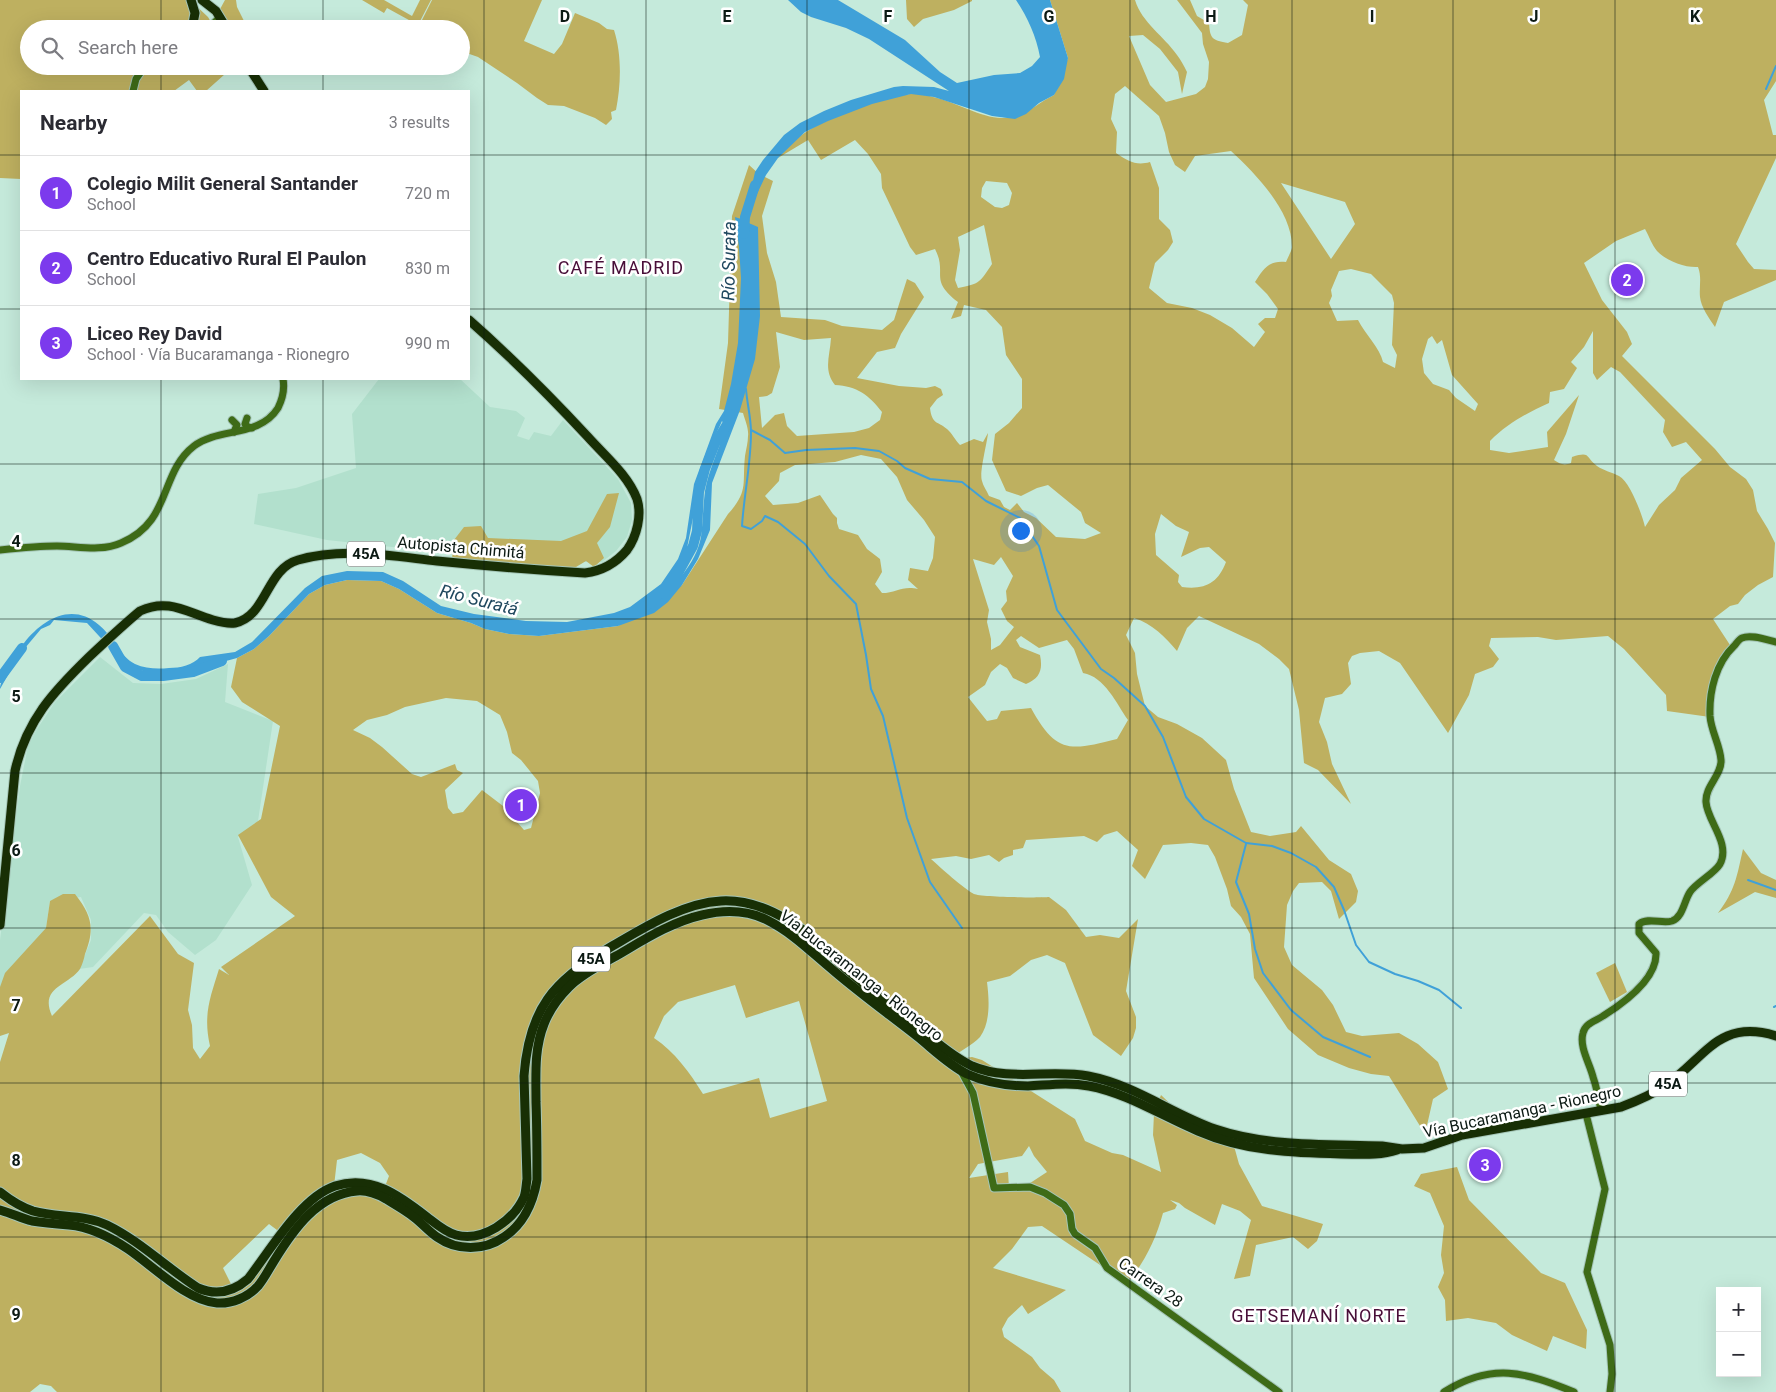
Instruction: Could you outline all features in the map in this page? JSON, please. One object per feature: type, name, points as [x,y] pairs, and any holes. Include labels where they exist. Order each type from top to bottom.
[{"type":"highway","points":[[191,0],[195,13],[194,20]]},
{"type":"highway","points":[[202,0],[222,20]]},
{"type":"highway","points":[[254,75],[263,90]]},
{"type":"highway","name":"Autopista Chimitá","points":[[0,925],[15,771],[30,726],[60,684],[140,611],[154,606],[173,606],[220,622],[240,621],[254,612],[274,579],[288,565],[294,561],[321,555],[363,554],[585,573],[599,571],[620,558],[634,538],[639,518],[637,500],[627,481],[543,389],[470,321]]},
{"type":"highway","name":"Vía Bucaramanga - Rionegro","points":[[0,1192],[16,1203],[33,1211],[88,1218],[106,1225],[124,1234],[206,1292],[223,1293],[234,1290],[241,1285],[248,1279],[281,1234],[303,1209],[333,1186],[346,1183],[370,1183],[385,1189],[402,1198],[441,1229],[456,1235],[479,1235],[492,1230],[510,1217],[525,1196],[528,1179],[525,1060],[536,1017],[549,996],[563,979],[581,965],[640,930],[668,916],[696,906],[721,901],[758,907],[780,916],[797,926],[952,1055],[973,1066],[995,1073],[1012,1075],[1068,1074],[1108,1081],[1149,1097],[1206,1125],[1253,1139],[1382,1146],[1402,1149],[1424,1148],[1462,1136],[1621,1107],[1654,1093],[1667,1085],[1684,1071],[1705,1049],[1720,1039],[1746,1032],[1776,1036]]},
{"type":"highway","name":"Vía Bucaramanga - Rionegro","points":[[0,1210],[30,1220],[71,1225],[103,1234],[128,1249],[189,1294],[206,1301],[219,1303],[234,1301],[248,1295],[259,1286],[284,1245],[307,1216],[320,1204],[341,1194],[357,1191],[375,1193],[412,1215],[437,1237],[454,1245],[475,1247],[497,1242],[519,1225],[534,1198],[538,1180],[536,1061],[544,1021],[556,1002],[569,986],[608,960],[681,922],[699,916],[730,911],[759,916],[777,925],[961,1071],[980,1079],[1008,1085],[1073,1084],[1103,1089],[1200,1132],[1226,1142],[1249,1147],[1290,1152],[1355,1154],[1388,1153],[1402,1149]]},
{"type":"street","points":[[217,20],[220,17]]},
{"type":"street","points":[[133,90],[139,75]]},
{"type":"street","points":[[0,550],[55,546],[106,547],[129,539],[148,525],[157,511],[176,468],[187,452],[207,438],[252,428],[270,418],[277,409],[284,394],[283,380]]},
{"type":"street","points":[[247,418],[245,424],[252,428]]},
{"type":"street","points":[[232,420],[237,425],[234,432]]},
{"type":"street","points":[[1601,1111],[1582,1034],[1586,1026],[1632,994],[1648,977],[1656,958],[1656,953],[1639,933],[1639,924],[1645,921],[1667,922],[1675,920],[1680,914],[1690,892],[1720,864],[1722,846],[1718,830],[1708,812],[1706,800],[1710,785],[1721,763],[1718,744],[1710,717],[1717,669],[1723,657],[1742,638],[1751,637],[1776,642]]},
{"type":"street","points":[[961,1071],[973,1093]]},
{"type":"street","points":[[973,1093],[974,1085],[980,1079]]},
{"type":"street","name":"Carrera 28","points":[[973,1093],[994,1188],[1030,1188],[1045,1193],[1064,1205],[1070,1214],[1075,1234],[1095,1248],[1107,1268],[1279,1392]]},
{"type":"street","points":[[1586,1114],[1605,1189],[1587,1272],[1610,1345],[1612,1374],[1610,1392]]},
{"type":"street","points":[[1444,1392],[1485,1375],[1508,1372],[1533,1376],[1574,1392]]},
{"type":"shaded area","points":[[0,0],[190,0],[208,17],[210,20],[20,20],[20,75],[224,75],[207,90],[196,90],[189,80],[175,90],[20,90],[20,179],[0,178]]},
{"type":"shaded area","points":[[225,0],[236,0],[237,7],[244,20],[225,20],[219,11]]},
{"type":"shaded area","points":[[362,0],[384,0],[412,16],[420,0],[431,0],[421,20],[409,20],[387,8],[384,13]]},
{"type":"shaded area","points":[[432,0],[542,0],[524,41],[554,54],[562,44],[575,13],[599,23],[607,29],[614,30],[617,40],[620,80],[616,110],[611,112],[612,119],[606,125],[595,118],[564,106],[548,105],[478,57],[470,54],[470,20],[422,20]]},
{"type":"shaded area","points":[[906,0],[972,1],[954,10],[923,19],[914,27],[907,19]]},
{"type":"shaded area","points":[[1050,0],[1135,0],[1143,16],[1172,48],[1187,72],[1182,94],[1178,72],[1160,49],[1143,35],[1129,36],[1150,85],[1166,102],[1196,94],[1205,87],[1208,79],[1209,62],[1203,44],[1202,33],[1177,0],[1190,0],[1197,16],[1209,23],[1211,36],[1219,41],[1228,43],[1242,35],[1248,5],[1243,0],[1776,0],[1776,81],[1764,100],[1773,135],[1776,135],[1776,158],[1736,244],[1754,269],[1776,270],[1776,280],[1724,302],[1715,327],[1701,301],[1698,267],[1676,263],[1661,255],[1645,229],[1616,241],[1584,263],[1602,300],[1627,332],[1632,344],[1622,356],[1715,449],[1730,467],[1746,479],[1753,490],[1757,511],[1775,543],[1773,577],[1745,595],[1738,604],[1730,606],[1713,619],[1730,645],[1722,656],[1710,717],[1667,711],[1666,695],[1624,649],[1608,636],[1556,640],[1538,637],[1491,638],[1489,646],[1499,659],[1493,667],[1475,674],[1469,695],[1448,733],[1400,663],[1379,651],[1360,653],[1352,656],[1348,663],[1351,684],[1342,694],[1325,698],[1319,722],[1327,742],[1332,764],[1351,804],[1318,770],[1304,763],[1299,710],[1289,669],[1279,659],[1259,644],[1199,616],[1187,628],[1177,651],[1153,627],[1134,618],[1126,635],[1135,653],[1137,674],[1145,706],[1158,717],[1177,724],[1202,738],[1226,760],[1234,789],[1251,832],[1270,836],[1296,832],[1301,826],[1329,860],[1351,874],[1358,891],[1356,902],[1339,919],[1331,891],[1322,882],[1299,883],[1287,905],[1284,947],[1292,965],[1322,990],[1333,1005],[1346,1032],[1362,1036],[1399,1033],[1418,1044],[1438,1062],[1448,1089],[1433,1099],[1425,1134],[1389,1076],[1371,1074],[1349,1068],[1318,1055],[1288,1029],[1254,978],[1250,934],[1241,917],[1231,906],[1215,857],[1208,845],[1191,843],[1163,845],[1145,879],[1132,866],[1138,850],[1117,831],[1104,835],[1097,842],[1084,836],[1026,840],[1023,848],[1013,850],[1013,855],[999,862],[989,855],[971,859],[956,856],[931,859],[958,883],[974,894],[998,897],[1049,897],[1066,910],[1086,937],[1100,935],[1119,938],[1138,919],[1126,991],[1136,1017],[1136,1028],[1133,1038],[1121,1056],[1093,1035],[1065,963],[1047,955],[1031,960],[1010,976],[987,982],[988,1017],[984,1031],[977,1040],[948,1061],[972,1057],[982,1060],[1075,1119],[1085,1141],[1161,1172],[1153,1135],[1154,1113],[1161,1095],[1180,1113],[1249,1136],[1385,1144],[1378,1152],[1234,1146],[1239,1164],[1262,1206],[1323,1224],[1317,1241],[1308,1249],[1293,1237],[1256,1245],[1250,1276],[1234,1279],[1251,1220],[1240,1211],[1222,1204],[1215,1225],[1179,1203],[1170,1200],[1177,1205],[1175,1209],[1163,1213],[1149,1250],[1127,1283],[1042,1226],[1028,1227],[1012,1249],[993,1268],[1066,1290],[1028,1314],[1022,1305],[1008,1318],[1002,1329],[1004,1337],[1032,1357],[1040,1368],[1054,1380],[1061,1392],[57,1392],[51,1386],[40,1384],[30,1392],[0,1392],[0,1062],[9,1033],[0,1036],[0,987],[5,973],[46,928],[50,901],[63,894],[75,894],[88,916],[91,929],[90,937],[80,969],[57,988],[49,999],[52,1016],[150,916],[178,954],[194,963],[188,1010],[192,1025],[193,1048],[200,1059],[210,1046],[207,1025],[208,1007],[219,969],[229,975],[221,967],[295,916],[271,897],[238,835],[261,819],[280,726],[242,702],[231,687],[237,658],[254,649],[269,636],[309,594],[325,585],[347,580],[381,581],[399,589],[437,613],[485,629],[509,634],[539,636],[618,626],[682,585],[735,506],[743,487],[748,441],[746,422],[743,413],[719,409],[728,343],[732,216],[749,165],[759,174],[773,181],[762,216],[767,253],[776,282],[781,317],[825,320],[842,326],[882,330],[894,320],[907,279],[915,283],[924,297],[901,334],[895,348],[877,352],[857,378],[899,386],[926,388],[935,386],[941,389],[943,395],[930,408],[932,417],[949,431],[960,445],[974,439],[983,442],[988,433],[981,477],[989,496],[1000,500],[1004,507],[1010,510],[1017,503],[1024,512],[1036,518],[1056,537],[1085,539],[1101,533],[1085,523],[1081,512],[1048,485],[1021,496],[1006,491],[992,460],[995,434],[1009,423],[1022,408],[1022,379],[1006,355],[1002,327],[986,310],[964,305],[961,316],[951,319],[958,302],[949,294],[941,282],[940,265],[935,249],[916,255],[910,247],[882,188],[881,174],[868,154],[855,140],[821,160],[808,140],[778,158],[798,138],[816,126],[856,109],[898,96],[921,94],[985,115],[1002,118],[1017,116],[1054,95],[1068,58]],"holes":[[[1125,86],[1159,116],[1169,152],[1175,165],[1185,172],[1195,156],[1231,151],[1251,170],[1271,194],[1286,221],[1291,234],[1292,248],[1286,262],[1275,262],[1267,266],[1255,282],[1278,309],[1275,318],[1265,318],[1258,324],[1265,332],[1254,347],[1232,328],[1210,315],[1192,308],[1167,303],[1149,288],[1155,263],[1173,242],[1170,230],[1159,219],[1159,188],[1150,162],[1132,162],[1116,153],[1117,132],[1111,119],[1115,94]],[[986,181],[1007,183],[1012,193],[1009,205],[1002,208],[995,207],[981,197],[982,188]],[[1281,183],[1345,202],[1355,224],[1331,259]],[[984,225],[992,264],[982,278],[971,285],[958,288],[955,280],[960,250],[958,237]],[[1351,269],[1371,274],[1392,295],[1394,303],[1392,345],[1397,355],[1395,368],[1383,362],[1379,352],[1358,320],[1337,321],[1329,303],[1332,296],[1331,290],[1339,271]],[[1593,331],[1593,373],[1597,380],[1611,367],[1620,372],[1665,420],[1663,432],[1672,447],[1686,442],[1702,460],[1681,478],[1675,490],[1659,505],[1645,527],[1631,491],[1619,476],[1600,468],[1585,455],[1572,457],[1571,463],[1566,464],[1554,460],[1566,434],[1579,395],[1547,432],[1548,447],[1509,453],[1490,450],[1490,441],[1518,419],[1549,403],[1550,392],[1564,389],[1577,368],[1571,362],[1584,347]],[[776,332],[804,340],[831,338],[828,368],[835,385],[850,387],[862,392],[882,412],[880,420],[869,428],[854,432],[797,436],[787,426],[784,413],[775,415],[762,428],[759,397],[772,393],[780,367]],[[1432,336],[1437,344],[1442,340],[1452,375],[1478,404],[1475,411],[1456,398],[1449,390],[1433,384],[1424,373],[1422,359],[1428,339]],[[861,455],[881,459],[897,477],[907,500],[935,537],[933,558],[928,571],[910,568],[908,580],[918,589],[908,588],[882,593],[875,584],[882,572],[880,559],[867,549],[858,535],[839,529],[837,518],[820,495],[798,503],[773,505],[765,496],[779,481],[780,473],[795,465],[835,462]],[[1161,514],[1176,526],[1189,532],[1181,557],[1200,548],[1209,547],[1226,562],[1215,580],[1204,586],[1182,587],[1178,582],[1179,575],[1156,555],[1155,534]],[[1001,557],[1013,576],[1006,591],[1007,601],[1001,609],[1007,621],[1014,627],[1000,645],[991,650],[991,639],[987,622],[989,610],[973,559],[994,565]],[[1021,636],[1039,648],[1067,640],[1074,649],[1083,673],[1091,675],[1104,685],[1128,720],[1117,739],[1087,746],[1076,747],[1066,745],[1048,734],[1031,708],[1001,711],[997,719],[987,721],[968,697],[985,685],[991,672],[1000,664],[1007,668],[1013,678],[1026,684],[1035,679],[1039,673],[1040,655],[1020,647],[1016,640]],[[446,698],[477,701],[500,715],[507,732],[512,753],[521,760],[538,781],[540,793],[531,828],[524,830],[503,806],[482,790],[463,812],[453,814],[448,808],[445,790],[463,773],[457,770],[455,764],[421,777],[412,774],[370,738],[353,730],[367,720],[387,715],[405,707]],[[735,985],[746,1018],[799,1001],[827,1101],[770,1118],[759,1078],[703,1094],[682,1063],[654,1038],[664,1016],[678,1002]],[[1029,1146],[1034,1156],[1047,1172],[1021,1189],[1009,1188],[1008,1172],[969,1178],[978,1164],[1022,1156]],[[361,1153],[380,1163],[389,1176],[384,1189],[346,1183],[334,1186],[337,1160]],[[269,1224],[281,1233],[234,1290],[223,1268]]]},
{"type":"shaded area","points":[[378,380],[461,380],[490,407],[516,411],[525,418],[517,436],[529,440],[534,432],[551,436],[563,420],[618,479],[631,503],[632,520],[627,537],[616,551],[602,562],[562,562],[448,553],[327,540],[254,524],[258,494],[296,488],[356,468],[352,414]]},
{"type":"shaded area","points":[[619,493],[610,527],[597,543],[604,558],[594,567],[586,561],[571,570],[452,559],[454,540],[464,527],[481,526],[488,538],[561,541],[587,531],[607,494]]},
{"type":"shaded area","points":[[100,657],[133,683],[161,684],[196,679],[228,664],[225,702],[273,721],[258,821],[238,837],[252,885],[216,940],[195,955],[168,932],[156,915],[144,913],[93,967],[79,969],[91,940],[91,920],[81,897],[50,901],[46,928],[0,992],[0,940],[20,786],[28,746],[55,702]]},
{"type":"shaded area","points":[[1743,849],[1761,873],[1776,880],[1776,898],[1755,892],[1718,913],[1732,890]]},
{"type":"shaded area","points":[[1615,963],[1627,992],[1610,1002],[1596,973]]},
{"type":"shaded area","points":[[1457,1167],[1469,1200],[1541,1273],[1565,1283],[1587,1330],[1586,1349],[1553,1336],[1547,1351],[1512,1335],[1496,1323],[1468,1318],[1446,1321],[1445,1300],[1438,1287],[1444,1273],[1441,1255],[1444,1226],[1430,1193],[1414,1186],[1421,1174]]},
{"type":"water","points":[[788,0],[838,0],[905,40],[940,72],[957,83],[994,75],[1020,73],[1032,66],[1040,57],[1031,27],[1016,0],[1050,0],[1068,58],[1064,79],[1054,95],[1039,103],[1026,114],[1015,119],[992,116],[934,97],[911,94],[872,104],[805,132],[778,158],[766,175],[744,221],[758,227],[760,316],[755,359],[740,410],[712,483],[710,530],[698,559],[682,585],[668,602],[654,613],[618,626],[539,636],[509,634],[485,629],[437,613],[399,589],[381,581],[347,580],[325,585],[309,594],[269,636],[254,649],[237,658],[204,667],[166,673],[146,672],[130,667],[87,623],[54,620],[50,625],[41,629],[20,654],[0,689],[9,666],[32,634],[58,616],[68,614],[89,618],[99,625],[120,651],[135,664],[148,668],[165,668],[186,666],[200,657],[235,652],[252,642],[305,588],[322,576],[347,571],[383,572],[403,581],[441,606],[474,614],[526,621],[567,622],[614,613],[630,607],[661,584],[678,559],[686,538],[694,484],[716,424],[724,411],[731,384],[738,343],[741,278],[735,217],[744,220],[755,172],[784,135],[800,123],[824,111],[851,100],[894,87],[934,87],[949,91],[869,39],[846,28],[801,12]],"holes":[[[722,421],[726,428],[707,483],[701,537],[694,557],[675,583],[650,603],[669,582],[687,548],[697,482]]]},
{"type":"waterway","points":[[1766,89],[1776,66]]},
{"type":"waterway","name":"Río Surata","points":[[744,234],[745,217],[755,185]]},
{"type":"waterway","points":[[746,389],[751,427],[751,444],[742,526],[751,529],[762,521],[765,516],[778,522],[805,544],[829,576],[856,604],[871,689],[883,716],[907,818],[930,882],[962,928]]},
{"type":"waterway","name":"Río Suratá","points":[[642,608],[651,603],[677,575],[693,546],[697,531],[699,492],[705,469],[715,444],[729,421],[730,414]]},
{"type":"waterway","points":[[751,430],[770,440],[785,453],[855,448],[879,451],[905,468],[930,479],[962,482],[986,501],[1020,518],[1039,546],[1057,610],[1101,669],[1145,706],[1163,737],[1186,797],[1204,819],[1246,843],[1272,846],[1291,853],[1316,867],[1334,887],[1356,945],[1369,962],[1439,990],[1461,1008]]},
{"type":"waterway","name":"Río Suratá","points":[[113,646],[125,667],[142,676],[163,676],[193,672],[222,661]]},
{"type":"waterway","name":"Río Suratá","points":[[0,678],[22,648]]},
{"type":"waterway","points":[[1246,844],[1236,882],[1249,914],[1255,949],[1263,973],[1291,1010],[1323,1037],[1370,1057]]},
{"type":"waterway","points":[[1748,880],[1776,890]]},
{"type":"place","name":"Centro Educativo Rural El Paulon","points":[[1627,280]]},
{"type":"place","name":"Colegio Milit General Santander","points":[[521,805]]},
{"type":"place","name":"Liceo Rey David","points":[[1485,1165]]},
{"type":"district","name":"CAFÉ MADRID","points":[[621,268]]},
{"type":"district","name":"GETSEMANÍ NORTE","points":[[1319,1316]]}]
